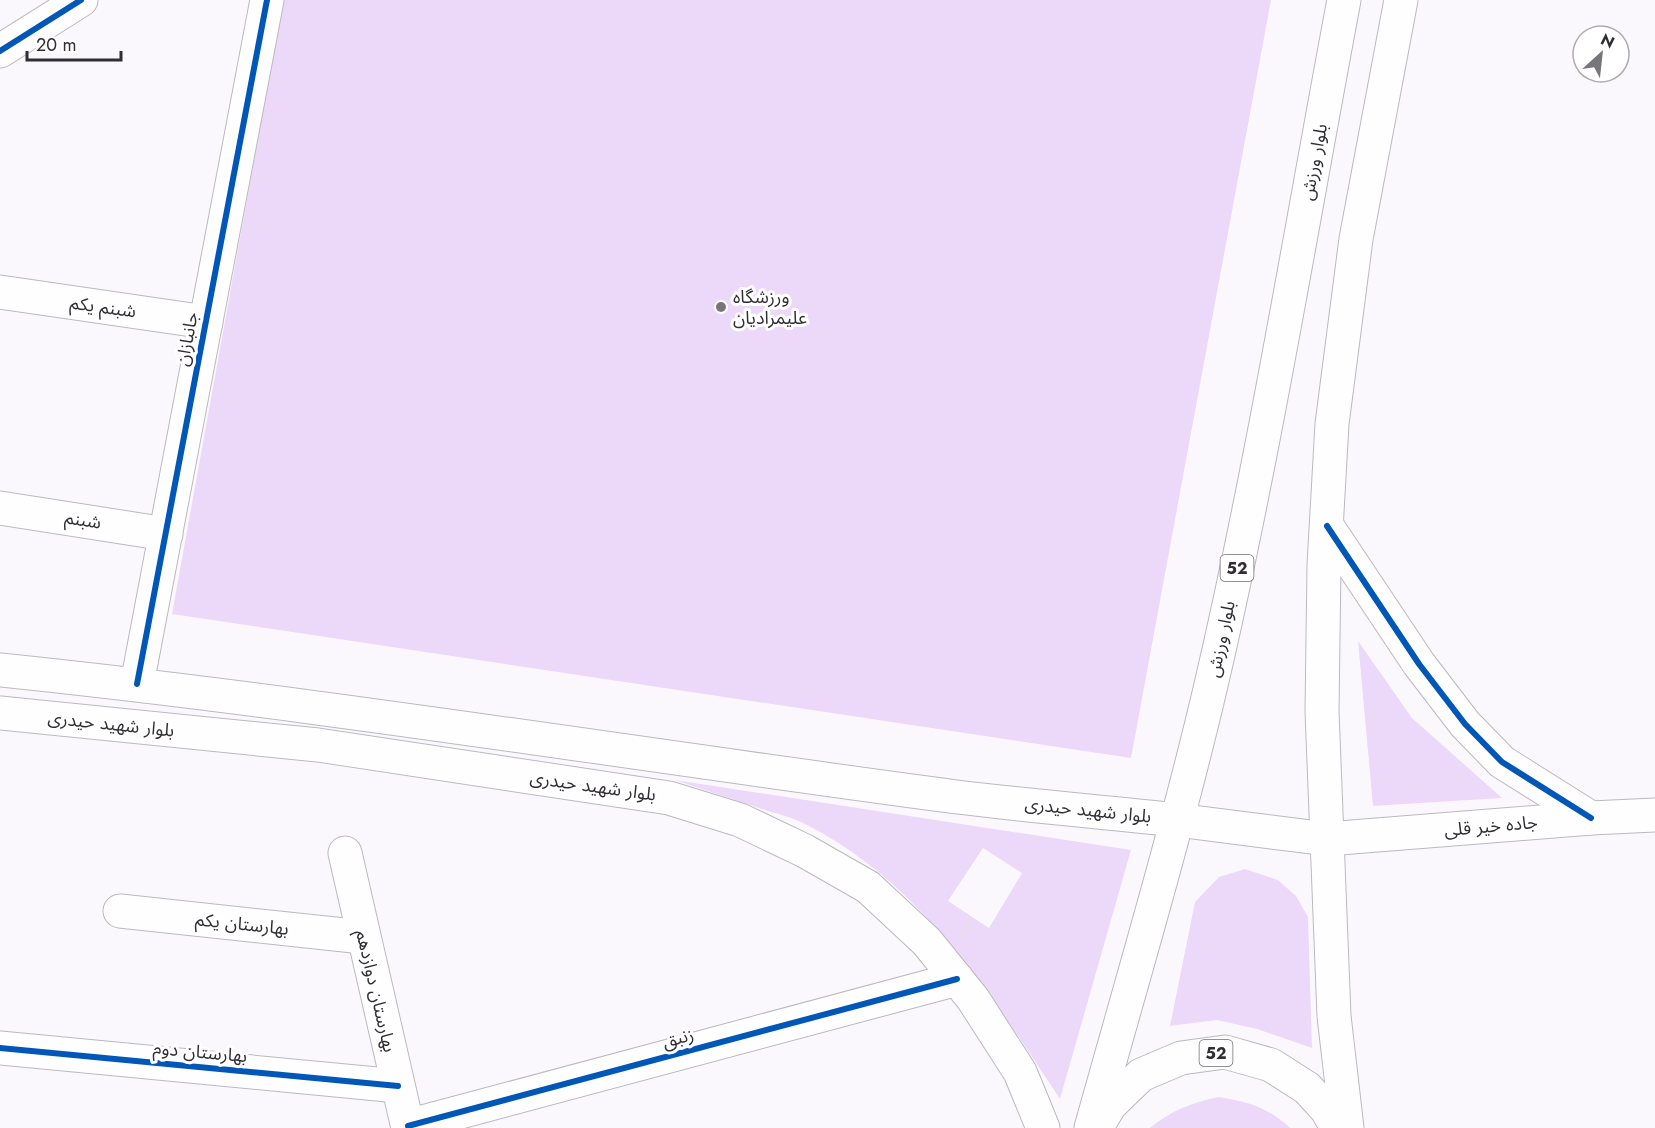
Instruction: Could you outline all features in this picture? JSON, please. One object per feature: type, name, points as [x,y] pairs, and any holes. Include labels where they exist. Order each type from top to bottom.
[{"type":"main road","points":[[0,51],[81,0]]},
{"type":"main road","name":"جانبازان","points":[[137,727],[137,684],[267,0]]},
{"type":"main road","name":"بلوار ورزش","points":[[1091,1128],[1177,820],[1211,686],[1240,552],[1344,0]]},
{"type":"main road","points":[[1347,1128],[1334,1016],[1322,711],[1327,526],[1332,424],[1356,239],[1401,0]]},
{"type":"main road","name":"شبنم یکم","points":[[0,292],[206,322]]},
{"type":"main road","name":"شبنم","points":[[0,508],[166,534]]},
{"type":"main road","points":[[1327,526],[1419,664],[1465,724],[1502,762],[1591,818]]},
{"type":"main road","name":"بلوار شهید حیدری","points":[[0,670],[137,684],[311,706],[960,797],[1177,820],[1327,839]]},
{"type":"main road","name":"بلوار شهید حیدری","points":[[0,713],[318,745],[669,798],[740,820],[805,851],[868,888],[927,942],[973,999],[1020,1072],[1043,1128]]},
{"type":"main road","name":"جاده خیر قلی","points":[[1327,839],[1655,815]]},
{"type":"main road","name":"بهارستان دوازدهم","points":[[345,853],[408,1127]]},
{"type":"main road","name":"بهارستان یکم","points":[[120,911],[363,937]]},
{"type":"main road","name":"زنبق","points":[[408,1127],[957,979]]},
{"type":"main road","name":"بهارستان دوم","points":[[0,1048],[398,1086]]},
{"type":"main road","name":"52","points":[[1096,1128],[1110,1105],[1141,1075],[1181,1058],[1225,1052],[1271,1065],[1307,1088],[1327,1110],[1337,1128]]},
{"type":"shaded area","name":"ورزشگاه علیمرادیان","points":[[283,0],[1271,0],[1131,758],[172,614]]},
{"type":"shaded area","points":[[1358,641],[1412,718],[1502,798],[1373,806]]},
{"type":"shaded area","points":[[675,780],[1131,850],[1060,1099],[1007,1020],[950,944],[919,909],[884,877],[847,848],[800,822]],"holes":[[[983,848],[1022,873],[989,928],[948,901]]]},
{"type":"shaded area","points":[[1245,869],[1278,880],[1296,896],[1308,917],[1312,1048],[1257,1029],[1217,1020],[1170,1026],[1195,902],[1219,877]]},
{"type":"shaded area","points":[[1219,1097],[1257,1106],[1290,1128],[1150,1128],[1182,1108]]},
{"type":"cycle path","points":[[0,51],[81,0]]},
{"type":"cycle path","points":[[137,684],[267,0]]},
{"type":"cycle path","points":[[1327,526],[1419,664],[1465,724],[1502,762],[1591,818]]},
{"type":"cycle path","points":[[408,1126],[957,979]]},
{"type":"cycle path","points":[[0,1048],[398,1086]]},
{"type":"place","name":"ورزشگاه علیمرادیان","points":[[721,307]]}]
